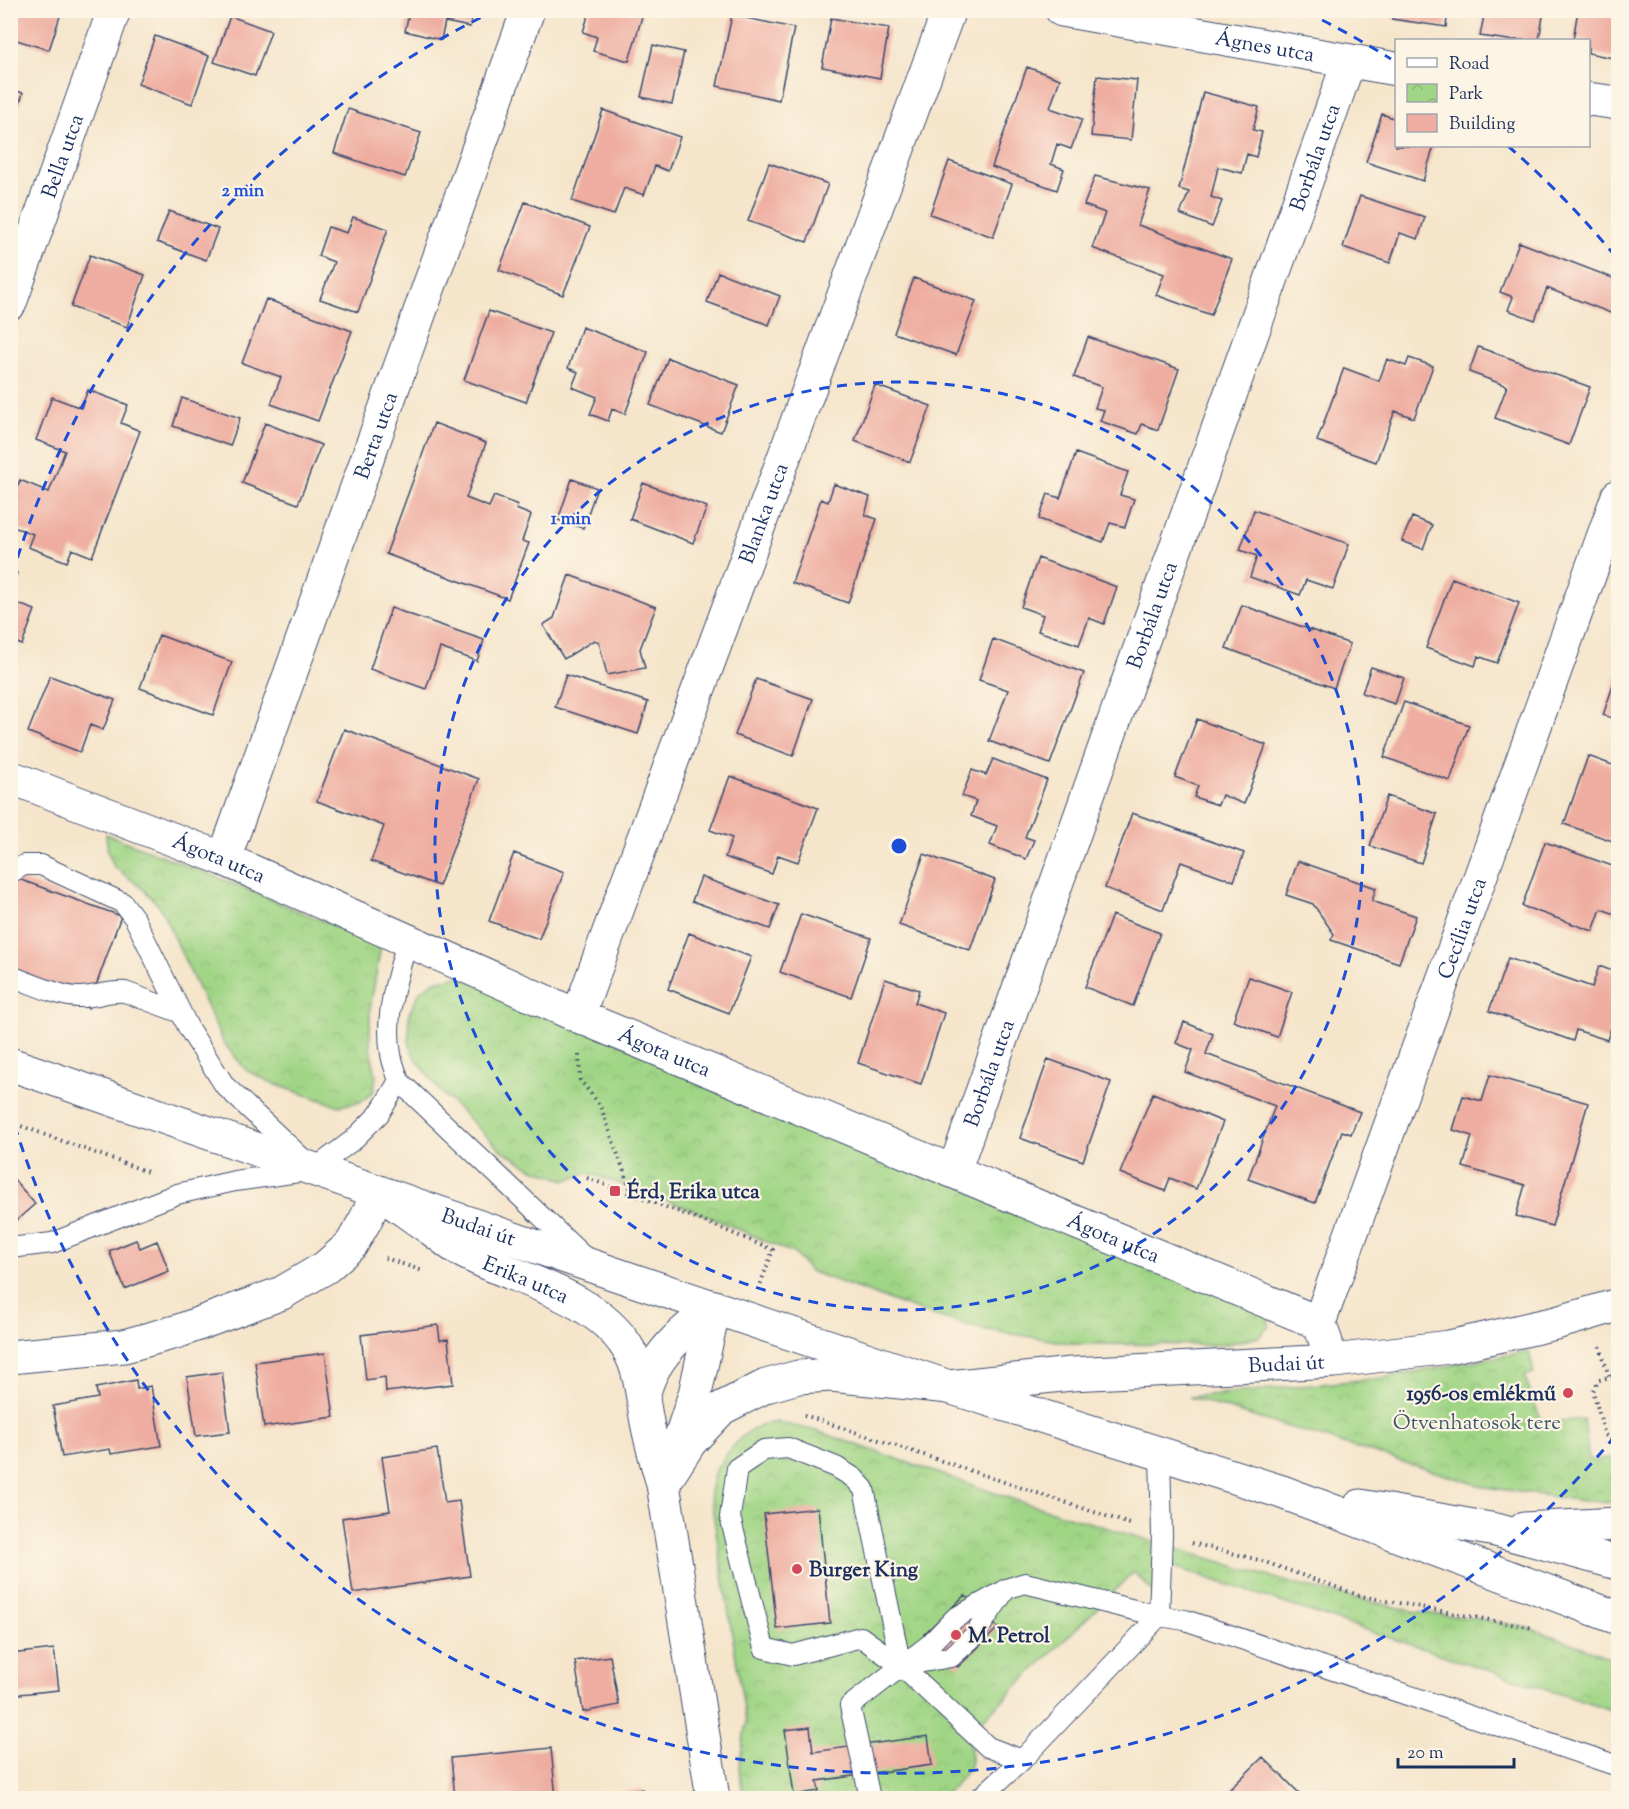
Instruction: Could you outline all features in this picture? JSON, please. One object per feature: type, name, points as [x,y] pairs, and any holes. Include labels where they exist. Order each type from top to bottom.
[{"type":"street","name":"Bella utca","points":[[10,303],[114,10]]},
{"type":"street","name":"Berta utca","points":[[224,859],[528,10]]},
{"type":"street","name":"Blanka utca","points":[[578,1016],[949,10]]},
{"type":"street","name":"Ágnes utca","points":[[1062,10],[1395,69]]},
{"type":"street","name":"Borbála utca","points":[[954,1171],[1349,61]]},
{"type":"street","points":[[1590,99],[1618,104]]},
{"type":"street","name":"Cecília utca","points":[[1319,1323],[1618,496]]},
{"type":"street","name":"Ágota utca","points":[[10,777],[224,859],[578,1016],[1319,1323]]},
{"type":"street","name":"Budai út","points":[[10,1064],[595,1267],[950,1387],[1282,1492],[1618,1618]]},
{"type":"street","points":[[10,1357],[124,1346],[179,1331],[282,1293],[326,1267],[351,1245],[378,1192]]},
{"type":"street","name":"Erika utca","points":[[378,1192],[462,1251],[501,1270],[554,1291],[597,1316],[610,1326],[628,1348],[636,1366],[651,1442],[663,1484],[713,1798]]},
{"type":"street","name":"Budai út","points":[[950,1387],[1071,1374],[1334,1361],[1449,1347],[1557,1323],[1618,1305]]},
{"type":"street","points":[[643,1395],[653,1370],[664,1352],[714,1307]]},
{"type":"street","name":"Erika utca","points":[[663,1484],[695,1394],[714,1307]]},
{"type":"street","points":[[1319,1323],[1334,1361]]},
{"type":"street","points":[[663,1484],[690,1442],[722,1408],[765,1386],[798,1377],[831,1375],[950,1387]]},
{"type":"street","name":"Budai út","points":[[1282,1492],[1496,1530],[1618,1563]]},
{"type":"street","points":[[1496,1530],[1618,1524]]},
{"type":"lane","points":[[10,873],[24,865],[41,865],[123,903],[135,919],[179,1012],[225,1086],[314,1170]]},
{"type":"lane","points":[[408,940],[395,985],[390,1025],[391,1055],[399,1081],[595,1267]]},
{"type":"lane","points":[[10,976],[70,997],[81,998],[117,991],[124,992],[179,1012]]},
{"type":"lane","points":[[10,1248],[52,1243],[177,1194],[235,1181],[314,1170],[352,1140],[379,1114],[399,1081]]},
{"type":"lane","points":[[901,1666],[864,1489],[854,1478],[836,1467],[788,1448],[764,1450],[737,1468],[730,1517],[764,1648],[793,1655],[861,1637],[901,1666],[988,1748],[1022,1760]]},
{"type":"lane","points":[[980,1798],[1022,1760],[1159,1616],[1162,1535],[1160,1455]]},
{"type":"lane","points":[[870,1798],[850,1706],[901,1666],[951,1657],[973,1637],[1006,1589],[1025,1583],[1159,1616],[1185,1620],[1618,1766]]},
{"type":"path","points":[[578,1016],[580,1080],[600,1105],[632,1195]]},
{"type":"path","points":[[10,1122],[197,1190]]},
{"type":"path","points":[[587,1178],[701,1220],[773,1250],[749,1319]]},
{"type":"path","points":[[351,1245],[426,1272]]},
{"type":"path","points":[[1618,1375],[1599,1380],[1593,1391],[1605,1436],[1618,1442]]},
{"type":"path","points":[[798,1414],[1162,1535],[1259,1560],[1360,1596],[1544,1630]]},
{"type":"green space","points":[[106,834],[381,945],[370,1010],[370,1048],[376,1075],[374,1091],[361,1102],[339,1106],[277,1085],[247,1071],[223,1042],[160,907],[142,888],[114,867],[108,852]]},
{"type":"green space","points":[[458,976],[1268,1314],[1269,1326],[1259,1337],[1221,1345],[1076,1344],[981,1329],[929,1314],[809,1271],[795,1254],[696,1211],[589,1173],[565,1180],[531,1168],[500,1149],[440,1091],[414,1056],[409,1043],[409,1014],[420,991],[435,981]]},
{"type":"green space","name":"Ötvenhatosok tere","points":[[1529,1351],[1534,1373],[1524,1376],[1542,1423],[1584,1419],[1589,1460],[1618,1459],[1618,1502],[1584,1501],[1485,1487],[1189,1397],[1382,1378]]},
{"type":"green space","points":[[776,1422],[817,1431],[1015,1500],[1294,1584],[1417,1612],[1480,1619],[1532,1629],[1618,1660],[1618,1713],[1165,1564],[1154,1593],[1134,1572],[967,1735],[971,1754],[970,1765],[961,1778],[941,1798],[745,1798],[739,1767],[746,1722],[710,1493],[714,1473],[741,1437],[760,1425]]},
{"type":"building","points":[[10,10],[62,10],[49,50],[10,38]]},
{"type":"building","points":[[402,10],[474,10],[470,27],[445,22],[441,40],[405,31],[409,13]]},
{"type":"building","points":[[590,10],[644,10],[629,61],[593,51],[597,37],[583,32]]},
{"type":"building","points":[[1393,10],[1448,10],[1446,27],[1392,19]]},
{"type":"building","points":[[1485,10],[1544,10],[1539,39],[1502,39],[1480,36]]},
{"type":"building","points":[[1578,10],[1618,10],[1618,59],[1590,53],[1590,39],[1573,39]]},
{"type":"building","points":[[732,15],[794,28],[779,100],[717,86]]},
{"type":"building","points":[[230,16],[271,31],[255,76],[214,62]]},
{"type":"building","points":[[831,18],[889,28],[880,78],[822,67]]},
{"type":"building","points":[[155,36],[209,56],[192,104],[138,84]]},
{"type":"building","points":[[653,45],[684,52],[672,104],[641,97]]},
{"type":"building","points":[[1027,67],[1060,79],[1050,108],[1082,119],[1071,149],[1057,144],[1051,164],[1064,169],[1057,190],[992,167]]},
{"type":"building","points":[[1097,76],[1137,80],[1131,140],[1091,136]]},
{"type":"building","points":[[10,89],[23,93],[11,131],[10,131]]},
{"type":"building","points":[[1203,92],[1259,107],[1253,130],[1262,132],[1256,157],[1247,154],[1242,173],[1218,167],[1211,197],[1222,201],[1212,227],[1180,214],[1189,192],[1179,189]]},
{"type":"building","points":[[348,109],[421,133],[405,177],[334,153]]},
{"type":"building","points":[[603,110],[680,137],[668,171],[655,166],[644,195],[624,188],[614,215],[572,201]]},
{"type":"building","points":[[1382,114],[1395,119],[1395,147],[1434,147],[1423,181],[1366,162]]},
{"type":"building","points":[[949,161],[1012,184],[993,237],[930,214]]},
{"type":"building","points":[[769,163],[828,184],[807,242],[748,221]]},
{"type":"building","points":[[1095,176],[1150,190],[1138,225],[1232,259],[1211,315],[1156,295],[1164,274],[1092,248],[1105,213],[1084,205]]},
{"type":"building","points":[[1360,196],[1425,217],[1418,239],[1400,233],[1390,263],[1343,247]]},
{"type":"building","points":[[525,202],[590,227],[563,295],[499,270]]},
{"type":"building","points":[[169,211],[218,229],[206,260],[157,242]]},
{"type":"building","points":[[353,217],[388,229],[358,312],[320,299],[334,262],[318,256],[328,227],[347,233]]},
{"type":"building","points":[[1519,242],[1618,280],[1618,316],[1547,288],[1535,320],[1508,310],[1513,297],[1500,292]]},
{"type":"building","points":[[90,255],[145,275],[127,327],[71,307]]},
{"type":"building","points":[[718,272],[780,296],[769,325],[707,302]]},
{"type":"building","points":[[914,278],[976,301],[956,355],[894,333]]},
{"type":"building","points":[[266,299],[352,331],[318,421],[271,404],[281,377],[242,363]]},
{"type":"building","points":[[489,311],[551,333],[526,402],[464,380]]},
{"type":"building","points":[[582,327],[648,352],[625,414],[612,409],[608,421],[590,414],[597,397],[572,387],[578,372],[568,368]]},
{"type":"building","points":[[1088,337],[1179,369],[1158,430],[1142,424],[1138,434],[1100,421],[1104,410],[1095,408],[1102,387],[1074,377]]},
{"type":"building","points":[[1478,347],[1590,387],[1569,445],[1495,418],[1507,386],[1469,372]]},
{"type":"building","points":[[668,358],[739,385],[721,432],[650,405]]},
{"type":"building","points":[[1409,358],[1433,366],[1414,418],[1395,411],[1376,462],[1317,441],[1344,368],[1379,381],[1387,359],[1406,366]]},
{"type":"building","points":[[875,385],[931,406],[910,462],[855,441]]},
{"type":"building","points":[[88,390],[128,405],[121,423],[140,431],[92,557],[72,549],[67,562],[28,547],[33,534],[10,526],[10,506],[20,480],[49,492],[65,451],[36,440],[52,397],[81,408]]},
{"type":"building","points":[[182,398],[240,418],[230,446],[173,426]]},
{"type":"building","points":[[265,423],[321,445],[298,504],[242,483]]},
{"type":"building","points":[[434,423],[486,443],[466,498],[489,507],[494,496],[518,505],[516,509],[531,515],[522,541],[529,543],[508,599],[386,554]]},
{"type":"building","points":[[1076,453],[1128,472],[1120,495],[1134,499],[1125,527],[1110,523],[1103,542],[1039,519],[1048,494],[1060,498]]},
{"type":"building","points":[[572,479],[597,488],[583,528],[558,520]]},
{"type":"building","points":[[643,483],[707,507],[693,543],[630,519]]},
{"type":"building","points":[[834,484],[870,497],[865,515],[877,519],[848,603],[792,583],[821,499],[828,502]]},
{"type":"building","points":[[1254,510],[1349,544],[1333,589],[1306,580],[1300,595],[1250,577],[1257,556],[1240,550]]},
{"type":"building","points":[[1412,517],[1432,525],[1423,549],[1402,541]]},
{"type":"building","points":[[1038,558],[1117,587],[1104,624],[1089,618],[1079,645],[1038,631],[1043,615],[1021,607]]},
{"type":"building","points":[[10,571],[17,573],[11,589],[10,589]]},
{"type":"building","points":[[569,575],[656,607],[640,649],[645,668],[607,675],[599,642],[594,640],[564,659],[543,625],[554,618]]},
{"type":"building","points":[[1452,578],[1519,603],[1497,663],[1478,656],[1475,666],[1426,648]]},
{"type":"building","points":[[10,601],[35,610],[22,645],[10,640]]},
{"type":"building","points":[[1242,605],[1350,644],[1334,688],[1226,648]]},
{"type":"building","points":[[391,608],[484,640],[477,661],[440,648],[426,689],[370,669]]},
{"type":"building","points":[[159,635],[232,662],[213,715],[140,688]]},
{"type":"building","points":[[993,639],[1084,673],[1050,764],[989,741],[1008,690],[979,680]]},
{"type":"building","points":[[1371,667],[1404,678],[1395,704],[1362,693]]},
{"type":"building","points":[[1618,671],[1618,720],[1603,715]]},
{"type":"building","points":[[566,675],[648,702],[638,734],[555,707]]},
{"type":"building","points":[[50,676],[115,700],[103,730],[90,725],[80,752],[28,732]]},
{"type":"building","points":[[756,679],[813,699],[793,756],[735,735]]},
{"type":"building","points":[[1404,702],[1469,725],[1450,781],[1384,757]]},
{"type":"building","points":[[1197,719],[1266,745],[1244,804],[1222,795],[1218,805],[1194,797],[1198,786],[1175,777]]},
{"type":"building","points":[[344,729],[479,779],[439,886],[371,861],[384,826],[317,801]]},
{"type":"building","points":[[1588,756],[1618,767],[1618,843],[1564,824]]},
{"type":"building","points":[[993,759],[1047,780],[1025,837],[1034,840],[1026,859],[990,845],[997,826],[971,816],[976,801],[962,796],[972,770],[986,775]]},
{"type":"building","points":[[730,776],[818,808],[798,862],[778,855],[772,874],[725,857],[732,838],[710,830]]},
{"type":"building","points":[[1387,796],[1437,814],[1421,863],[1370,846]]},
{"type":"building","points":[[1132,813],[1244,853],[1234,881],[1181,862],[1163,910],[1105,888]]},
{"type":"building","points":[[1545,842],[1618,868],[1618,915],[1601,909],[1593,931],[1522,906]]},
{"type":"building","points":[[514,853],[564,872],[539,939],[489,921]]},
{"type":"building","points":[[924,854],[995,880],[970,950],[899,925]]},
{"type":"building","points":[[1298,861],[1376,888],[1372,901],[1416,916],[1399,963],[1331,940],[1334,934],[1313,904],[1286,895]]},
{"type":"building","points":[[10,876],[121,916],[88,1008],[10,980]]},
{"type":"building","points":[[701,877],[779,905],[770,929],[692,901]]},
{"type":"building","points":[[801,914],[871,938],[851,997],[780,972]]},
{"type":"building","points":[[1112,915],[1160,933],[1133,1006],[1085,987]]},
{"type":"building","points":[[689,933],[751,957],[729,1013],[668,989]]},
{"type":"building","points":[[1508,958],[1592,987],[1599,966],[1618,973],[1618,1007],[1607,1040],[1576,1030],[1573,1041],[1489,1011]]},
{"type":"building","points":[[1249,977],[1292,992],[1277,1037],[1233,1021]]},
{"type":"building","points":[[885,979],[919,990],[915,1003],[944,1013],[921,1084],[858,1063]]},
{"type":"building","points":[[1184,1022],[1213,1034],[1206,1054],[1360,1112],[1351,1134],[1342,1131],[1315,1203],[1248,1179],[1275,1106],[1185,1072],[1193,1050],[1176,1043]]},
{"type":"building","points":[[1048,1059],[1111,1082],[1083,1161],[1020,1138]]},
{"type":"building","points":[[1490,1075],[1588,1103],[1552,1226],[1516,1216],[1525,1185],[1463,1167],[1472,1136],[1453,1130],[1463,1096],[1482,1101]]},
{"type":"building","points":[[1153,1093],[1223,1122],[1196,1189],[1170,1178],[1165,1191],[1120,1173]]},
{"type":"building","points":[[10,1175],[35,1204],[10,1226]]},
{"type":"building","points":[[136,1240],[140,1248],[157,1241],[169,1271],[125,1289],[109,1251]]},
{"type":"building","points":[[438,1325],[440,1340],[448,1339],[453,1384],[386,1392],[385,1377],[366,1380],[361,1335]]},
{"type":"building","points":[[325,1353],[334,1417],[264,1427],[255,1362]]},
{"type":"building","points":[[222,1372],[230,1432],[196,1436],[187,1377]]},
{"type":"building","points":[[136,1380],[137,1389],[151,1386],[161,1446],[111,1454],[110,1449],[62,1457],[53,1406],[98,1398],[96,1388]]},
{"type":"building","points":[[437,1449],[445,1503],[459,1501],[470,1576],[353,1593],[342,1518],[390,1511],[382,1457]]},
{"type":"building","name":"Burger King","points":[[818,1508],[830,1623],[777,1629],[764,1514]]},
{"type":"building","points":[[965,1595],[998,1628],[958,1667],[924,1634]]},
{"type":"building","points":[[54,1649],[59,1690],[10,1695],[10,1654]]},
{"type":"building","points":[[610,1656],[619,1705],[583,1712],[575,1661]]},
{"type":"building","points":[[810,1727],[813,1752],[928,1736],[932,1765],[817,1781],[819,1791],[794,1795],[785,1730]]},
{"type":"building","points":[[551,1748],[556,1798],[455,1798],[451,1758]]},
{"type":"building","points":[[1263,1757],[1304,1798],[1226,1798],[1223,1796]]},
{"type":"building","points":[[642,1789],[644,1798],[619,1798],[618,1793]]},
{"type":"place","name":"Érd, Erika utca","points":[[615,1191]]},
{"type":"place","name":"1956-os emlékmű","points":[[1568,1393]]},
{"type":"place","name":"Burger King","points":[[797,1569]]},
{"type":"place","name":"M. Petrol","points":[[956,1635]]}]
